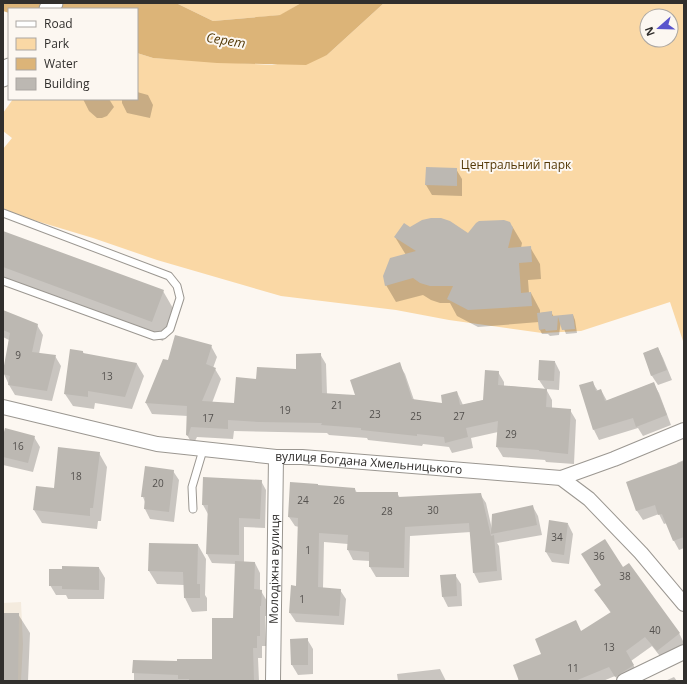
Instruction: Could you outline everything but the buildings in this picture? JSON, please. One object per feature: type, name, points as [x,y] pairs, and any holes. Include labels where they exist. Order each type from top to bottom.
[{"type":"street","name":"вулиця Богдана Хмельницького","points":[[3,407],[158,444],[203,450],[276,457],[302,457],[561,478]]},
{"type":"street","points":[[561,478],[614,460],[684,430]]},
{"type":"street","name":"Молодіжна вулиця","points":[[273,681],[276,457]]},
{"type":"street","points":[[561,478],[590,499],[641,553],[684,604]]},
{"type":"street","points":[[624,681],[684,652]]},
{"type":"lane","points":[[3,213],[169,276],[177,286],[180,298],[170,329],[163,335],[154,336],[3,281]]},
{"type":"lane","points":[[193,509],[192,487],[203,450]]},
{"type":"shaded area","points":[[21,602],[23,644],[21,681],[3,681],[3,603]]},
{"type":"green space","points":[[176,3],[301,3],[281,15],[213,21]]},
{"type":"green space","name":"Центральний парк","points":[[384,3],[684,3],[684,344],[670,302],[581,331],[542,333],[449,320],[396,310],[281,296],[157,260],[93,238],[3,211],[3,149],[12,138],[3,131],[3,113],[12,100],[138,100],[138,53],[153,58],[272,65],[327,55]]},
{"type":"water","name":"Серет","points":[[3,3],[176,3],[213,21],[280,15],[301,3],[384,3],[327,55],[306,65],[217,63],[153,58],[138,53],[138,8],[8,8],[8,13],[3,11]]}]
